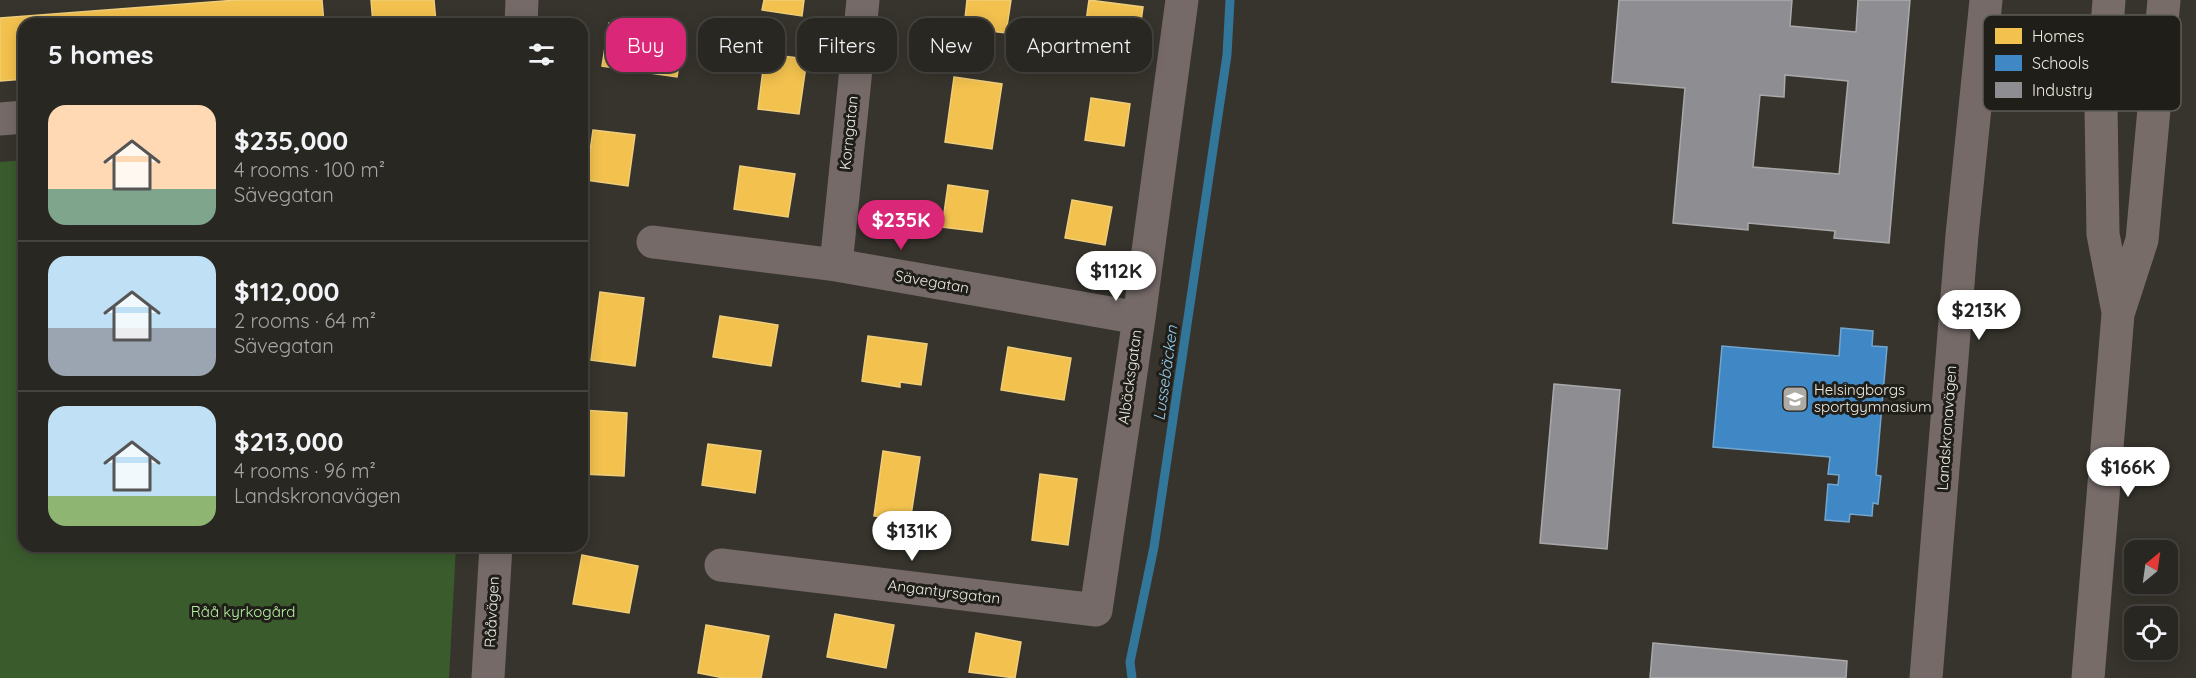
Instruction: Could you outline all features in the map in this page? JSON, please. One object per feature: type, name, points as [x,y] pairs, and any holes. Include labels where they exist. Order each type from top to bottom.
[{"type":"main road","points":[[2108,15],[2109,0]]},
{"type":"main road","points":[[2163,15],[2164,0]]},
{"type":"main road","points":[[2102,111],[2103,234],[2118,314]]},
{"type":"main road","points":[[2088,678],[2118,314],[2142,240],[2154,111]]},
{"type":"street","points":[[521,18],[522,0]]},
{"type":"street","name":"Korngatan","points":[[836,265],[864,0]]},
{"type":"street","name":"Albäcksgatan","points":[[1096,610],[1139,318],[1182,0]]},
{"type":"street","name":"Landskronavägen","points":[[1984,15],[1986,0]]},
{"type":"street","name":"Landskronavägen","points":[[1926,678],[1961,247],[1983,30]]},
{"type":"street","points":[[0,118],[18,117]]},
{"type":"street","name":"Sävegatan","points":[[653,242],[836,265],[1139,318]]},
{"type":"street","name":"Rååvägen","points":[[488,678],[496,552]]},
{"type":"street","name":"Angantyrsgatan","points":[[721,565],[1096,610]]},
{"type":"green space","name":"Råå kyrkogård","points":[[18,160],[18,552],[456,552],[449,678],[0,678],[0,162]]},
{"type":"building: Homes","points":[[237,0],[322,0],[324,18],[18,18],[18,80],[0,81],[0,18]]},
{"type":"building: Homes","points":[[371,0],[434,0],[436,18],[372,18]]},
{"type":"building: Homes","points":[[764,0],[804,0],[802,16],[762,10]]},
{"type":"building: Homes","points":[[967,0],[1011,0],[1008,18],[1006,18],[1006,33],[994,32],[994,18],[965,18]]},
{"type":"building: Homes","points":[[1089,0],[1143,7],[1142,18],[1086,18]]},
{"type":"building: Homes","points":[[606,41],[606,67],[602,66]]},
{"type":"building: Homes","points":[[785,56],[797,58],[797,72],[805,72],[799,114],[758,109],[763,72],[785,72]]},
{"type":"building: Homes","points":[[643,72],[678,72],[677,77]]},
{"type":"building: Homes","points":[[954,77],[1002,84],[992,149],[945,142]]},
{"type":"building: Homes","points":[[1091,98],[1130,104],[1124,146],[1085,140]]},
{"type":"building: Homes","points":[[593,130],[635,135],[628,186],[588,180]]},
{"type":"building: Homes","points":[[740,166],[795,174],[788,217],[734,209]]},
{"type":"building: Homes","points":[[948,185],[988,191],[982,232],[942,227]]},
{"type":"building: Homes","points":[[1072,200],[1112,207],[1105,245],[1065,238]]},
{"type":"building: Homes","points":[[600,292],[644,298],[635,366],[591,360]]},
{"type":"building: Homes","points":[[720,316],[778,325],[771,366],[713,357]]},
{"type":"building: Homes","points":[[868,336],[927,344],[921,385],[900,382],[900,387],[862,381]]},
{"type":"building: Homes","points":[[1008,347],[1071,358],[1064,400],[1001,390]]},
{"type":"building: Homes","points":[[588,410],[627,413],[624,476],[588,474]]},
{"type":"building: Homes","points":[[708,444],[761,451],[755,493],[702,485]]},
{"type":"building: Homes","points":[[883,451],[920,457],[910,522],[874,516]]},
{"type":"building: Homes","points":[[1040,474],[1077,479],[1068,545],[1032,540]]},
{"type":"building: Homes","points":[[582,555],[638,566],[629,613],[573,604]]},
{"type":"building: Homes","points":[[835,614],[894,625],[886,668],[827,657]]},
{"type":"building: Homes","points":[[706,625],[769,636],[761,678],[724,678],[698,673]]},
{"type":"building: Homes","points":[[976,633],[1021,642],[1015,678],[969,672]]},
{"type":"building: Schools","points":[[1841,328],[1873,331],[1872,346],[1887,347],[1876,475],[1881,476],[1878,504],[1873,503],[1872,516],[1850,514],[1849,522],[1825,520],[1828,484],[1838,485],[1839,475],[1828,474],[1830,457],[1713,447],[1722,346],[1839,356]]},
{"type":"building: Industry","points":[[1619,0],[1792,0],[1790,26],[1856,32],[1858,0],[1910,0],[1889,243],[1834,238],[1835,231],[1748,223],[1748,230],[1673,223],[1685,88],[1612,82]],"holes":[[[1785,75],[1848,81],[1839,174],[1753,167],[1760,95],[1784,97]]]},
{"type":"building: Industry","points":[[1554,384],[1620,390],[1607,549],[1540,543]]},
{"type":"building: Industry","points":[[1653,643],[1847,661],[1846,678],[1650,678]]},
{"type":"waterway","name":"Lussebäcken","points":[[1132,678],[1130,662],[1154,547],[1227,55],[1230,0]]},
{"type":"place","name":"Helsingborgs sportgymnasium","points":[[1795,399]]}]
